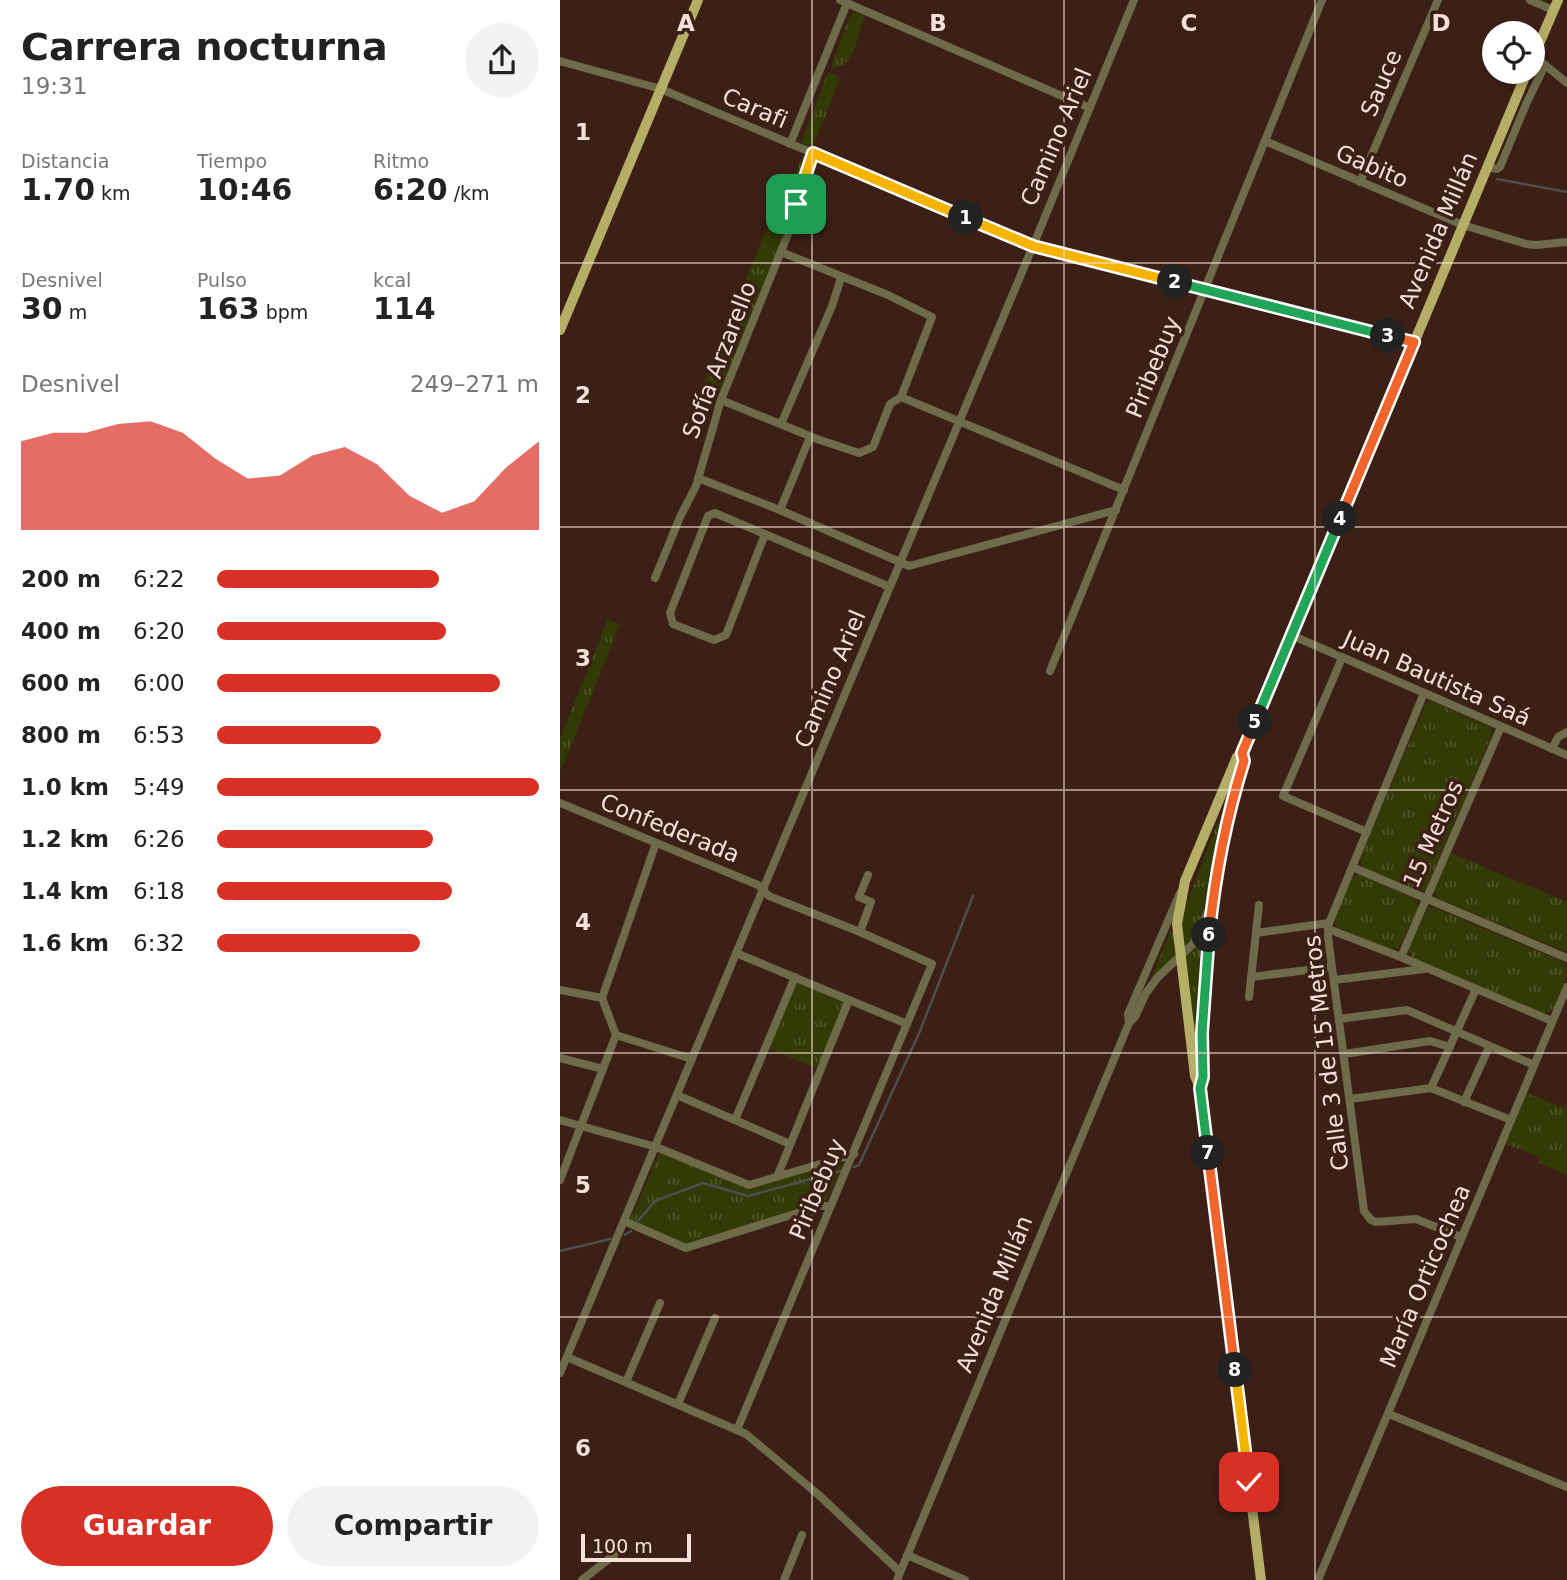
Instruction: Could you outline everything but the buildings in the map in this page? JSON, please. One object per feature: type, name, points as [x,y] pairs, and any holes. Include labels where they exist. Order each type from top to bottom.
[{"type":"main road","points":[[560,330],[698,0]]},
{"type":"main road","points":[[1545,30],[1555,5]]},
{"type":"main road","name":"Avenida Millán","points":[[1185,881],[1237,757],[1242,753],[1522,84]]},
{"type":"main road","name":"Avenida Millán","points":[[1212,900],[1227,819],[1244,761],[1242,753]]},
{"type":"main road","points":[[1185,881],[1177,924],[1180,957],[1195,1076],[1200,1088],[1261,1580]]},
{"type":"main road","points":[[1200,1088],[1203,1077],[1202,1033],[1212,900]]},
{"type":"street","name":"Camino Ariel","points":[[560,1373],[1134,0]]},
{"type":"street","name":"Piribebuy","points":[[1050,671],[1322,0]]},
{"type":"street","name":"Sauce","points":[[1360,182],[1438,0]]},
{"type":"street","points":[[1530,0],[1555,5]]},
{"type":"street","points":[[790,144],[843,1],[1090,108]]},
{"type":"street","name":"Carafi","points":[[561,63],[661,89],[1033,246],[1414,342]]},
{"type":"street","points":[[1545,65],[1567,83]]},
{"type":"street","points":[[1487,167],[1500,167],[1536,84]]},
{"type":"street","name":"Gabito","points":[[1265,141],[1463,225],[1536,246],[1567,242]]},
{"type":"street","name":"Sofía Arzarello","points":[[655,578],[698,478],[721,400],[790,229],[813,153]]},
{"type":"street","points":[[721,400],[810,437],[854,453],[864,453],[873,447],[891,404],[901,397],[932,317],[888,295],[781,252]]},
{"type":"street","points":[[781,424],[832,306],[841,278]]},
{"type":"street","points":[[901,397],[1124,490]]},
{"type":"street","points":[[780,510],[810,437]]},
{"type":"street","points":[[698,478],[909,566],[1116,510]]},
{"type":"street","points":[[765,534],[726,635],[714,640],[673,624],[670,613],[708,516],[715,513],[765,534],[890,587]]},
{"type":"street","name":"Juan Bautista Saá","points":[[1291,635],[1567,755]]},
{"type":"street","points":[[1342,658],[1283,796],[1367,832]]},
{"type":"street","name":"Calle 3 de 15 Metros","points":[[1424,693],[1328,926],[1367,1216],[1376,1222],[1416,1219],[1461,1237]]},
{"type":"street","name":"15 Metros","points":[[1401,957],[1500,727]]},
{"type":"street","points":[[1552,749],[1558,737],[1567,732]]},
{"type":"street","name":"Confederada","points":[[560,803],[758,885],[769,895],[932,964]]},
{"type":"street","points":[[560,1180],[616,1035],[602,998],[656,843]]},
{"type":"street","points":[[1352,867],[1567,958]]},
{"type":"street","points":[[860,932],[872,902],[859,897],[868,875]]},
{"type":"street","name":"Avenida Millán","points":[[1129,1023],[1128,1014],[1185,881]]},
{"type":"street","name":"Avenida Millán","points":[[898,1576],[1129,1023],[1158,976],[1193,944],[1212,900]]},
{"type":"street","points":[[1249,997],[1259,905]]},
{"type":"street","points":[[1256,933],[1328,926],[1552,1020]]},
{"type":"street","points":[[736,953],[907,1024]]},
{"type":"street","name":"Piribebuy","points":[[737,1430],[932,964]]},
{"type":"street","points":[[1251,977],[1332,967]]},
{"type":"street","points":[[1334,980],[1427,969]]},
{"type":"street","points":[[735,1120],[795,977]]},
{"type":"street","name":"María Orticochea","points":[[1318,1580],[1567,986]]},
{"type":"street","points":[[1431,1088],[1476,989]]},
{"type":"street","points":[[560,990],[602,998]]},
{"type":"street","points":[[777,1177],[849,1000]]},
{"type":"street","points":[[1339,1019],[1407,1010],[1534,1065]]},
{"type":"street","points":[[616,1035],[692,1059]]},
{"type":"street","points":[[1344,1054],[1435,1041],[1450,1047]]},
{"type":"street","points":[[1464,1102],[1489,1047]]},
{"type":"street","points":[[560,1058],[603,1069]]},
{"type":"street","points":[[1350,1099],[1431,1088],[1511,1120]]},
{"type":"street","points":[[677,1096],[790,1144]]},
{"type":"street","points":[[560,1120],[656,1147],[749,1185],[854,1154]]},
{"type":"street","points":[[624,1221],[685,1248],[820,1206],[831,1206]]},
{"type":"street","points":[[626,1382],[660,1303]]},
{"type":"street","points":[[678,1404],[715,1318]]},
{"type":"street","points":[[567,1357],[746,1434],[820,1496],[898,1576]]},
{"type":"street","points":[[1389,1414],[1567,1487]]},
{"type":"street","points":[[784,1580],[802,1535]]},
{"type":"street","points":[[582,1580],[614,1555]]},
{"type":"street","points":[[907,1555],[965,1580]]},
{"type":"green space","points":[[854,12],[865,15],[855,48],[846,62],[833,68],[848,21]]},
{"type":"green space","points":[[828,72],[841,77],[812,149],[801,143]]},
{"type":"green space","points":[[803,155],[809,157],[790,223],[714,407],[697,399],[773,213],[778,215]]},
{"type":"green space","points":[[608,619],[620,625],[560,772],[560,739]]},
{"type":"green space","points":[[1430,701],[1490,727],[1493,733],[1425,890],[1418,892],[1363,869],[1360,859],[1426,703]]},
{"type":"green space","points":[[1228,796],[1203,915],[1193,938],[1183,950],[1182,926],[1186,905]]},
{"type":"green space","points":[[1451,853],[1567,902],[1567,952],[1437,898],[1434,890]]},
{"type":"green space","points":[[1359,874],[1417,900],[1418,908],[1399,948],[1389,949],[1337,927],[1334,919],[1351,878]]},
{"type":"green space","points":[[1428,907],[1565,963],[1567,974],[1553,1010],[1544,1013],[1413,959],[1408,949]]},
{"type":"green space","points":[[1206,927],[1199,1070],[1185,958],[1196,947]]},
{"type":"green space","points":[[1170,932],[1174,932],[1177,956],[1149,984]]},
{"type":"green space","points":[[797,983],[843,1002],[844,1005],[818,1069],[768,1048]]},
{"type":"green space","points":[[1527,1093],[1567,1109],[1567,1175],[1537,1162],[1539,1157],[1506,1144]]},
{"type":"green space","points":[[659,1153],[749,1188],[840,1161],[843,1166],[826,1200],[688,1244],[633,1222],[631,1218]]},
{"type":"waterway","points":[[1497,179],[1567,192]]},
{"type":"waterway","points":[[854,1167],[859,1165],[920,1031],[973,896]]},
{"type":"waterway","points":[[638,1221],[655,1201],[703,1183],[748,1196],[840,1171]]},
{"type":"waterway","points":[[625,1235],[631,1231]]},
{"type":"waterway","points":[[560,1251],[610,1239]]},
{"type":"route","points":[[796,204],[813,153],[1033,246],[1414,342],[1242,753],[1244,761],[1227,819],[1216,872],[1205,975],[1203,1077],[1200,1088],[1249,1482]]}]
